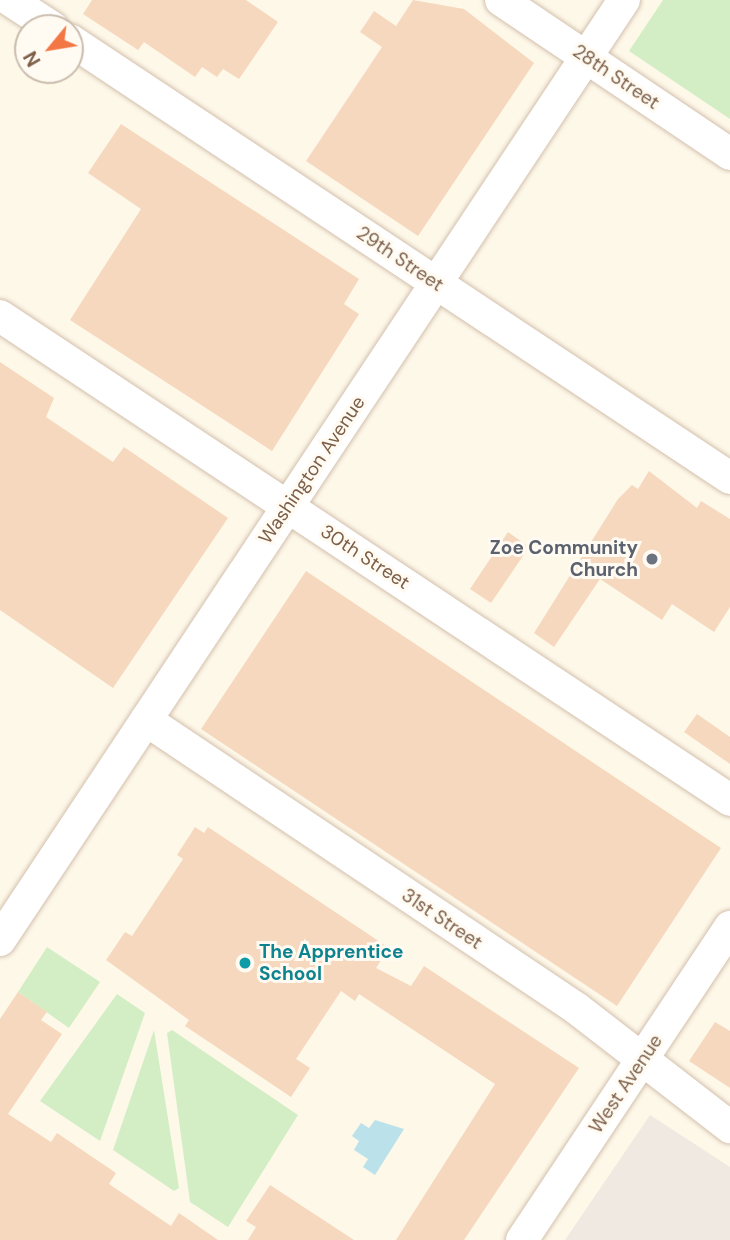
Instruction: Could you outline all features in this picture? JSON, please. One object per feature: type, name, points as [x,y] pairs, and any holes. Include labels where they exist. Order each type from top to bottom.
[{"type":"street","points":[[10,0],[32,14]]},
{"type":"street","name":"28th Street","points":[[501,0],[730,154]]},
{"type":"street","name":"Washington Avenue","points":[[0,940],[624,0]]},
{"type":"street","name":"29th Street","points":[[84,49],[730,478]]},
{"type":"street","name":"30th Street","points":[[0,316],[730,800]]},
{"type":"street","name":"31st Street","points":[[146,720],[576,1008],[640,1063],[730,1127]]},
{"type":"street","name":"West Avenue","points":[[522,1240],[730,927]]},
{"type":"shaded area","points":[[650,1115],[730,1167],[730,1240],[565,1240]]},
{"type":"green space","points":[[663,0],[730,0],[730,119],[629,51]]},
{"type":"green space","points":[[47,947],[100,982],[69,1028],[18,992]]},
{"type":"green space","points":[[117,994],[145,1013],[100,1141],[40,1101]]},
{"type":"green space","points":[[154,1030],[179,1188],[174,1191],[113,1150]]},
{"type":"green space","points":[[172,1030],[298,1115],[228,1227],[190,1202],[167,1033]]},
{"type":"water","points":[[375,1120],[404,1129],[375,1175],[363,1167],[368,1159],[354,1150],[359,1141],[352,1136],[361,1123],[369,1128]]},
{"type":"building","points":[[92,0],[246,0],[278,22],[239,79],[223,69],[217,77],[202,67],[195,77],[144,42],[138,50],[83,14]]},
{"type":"building","points":[[413,0],[464,9],[534,63],[418,236],[306,161],[382,47],[360,32],[374,11],[396,26]]},
{"type":"building","points":[[121,124],[359,279],[344,304],[359,314],[272,451],[70,320],[141,209],[88,173]]},
{"type":"building","points":[[0,362],[54,398],[46,417],[113,462],[124,447],[228,518],[113,688],[0,610]]},
{"type":"building","name":"Zoe Community Church","points":[[649,471],[697,508],[701,501],[730,519],[730,607],[714,632],[672,604],[662,620],[600,579],[554,647],[534,633],[618,499],[632,485],[638,489]]},
{"type":"building","points":[[508,532],[529,547],[491,603],[470,589]]},
{"type":"building","points":[[306,571],[721,848],[617,1006],[201,729]]},
{"type":"building","points":[[697,714],[730,737],[730,764],[684,732]]},
{"type":"building","name":"The Apprentice School","points":[[195,827],[204,833],[208,827],[389,948],[376,968],[411,986],[424,966],[579,1068],[464,1240],[396,1240],[495,1084],[359,994],[355,1001],[341,991],[296,1059],[310,1068],[291,1097],[185,1026],[189,1020],[106,960],[125,932],[132,936],[183,859],[177,855]]},
{"type":"building","points":[[18,992],[47,1012],[41,1020],[62,1034],[8,1114],[51,1142],[57,1133],[116,1173],[109,1184],[171,1226],[179,1213],[218,1240],[0,1240],[0,1019]]},
{"type":"building","points":[[715,1022],[730,1031],[730,1088],[689,1061]]},
{"type":"building","points":[[270,1185],[354,1240],[248,1240],[256,1227],[246,1221]]},
{"type":"place","name":"Zoe Community Church","points":[[652,559]]},
{"type":"place","name":"The Apprentice School","points":[[245,963]]}]
